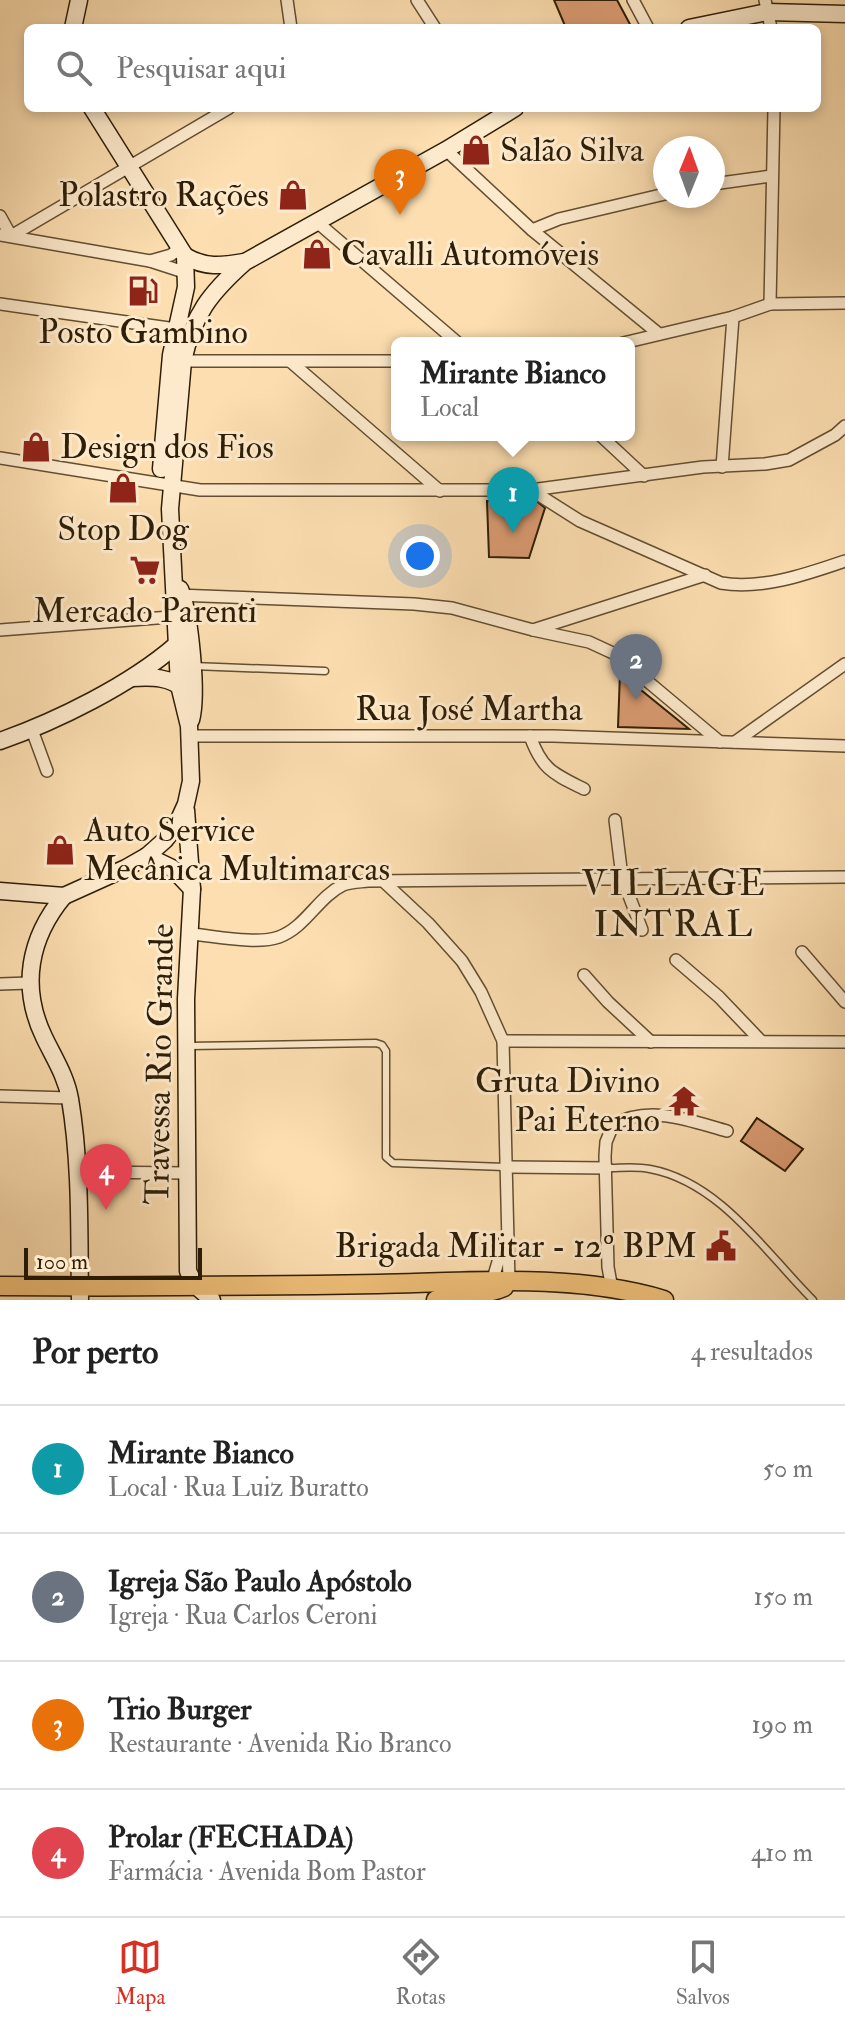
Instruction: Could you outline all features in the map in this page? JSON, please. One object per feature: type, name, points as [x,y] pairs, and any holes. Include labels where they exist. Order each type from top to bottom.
[{"type":"highway","points":[[436,1300],[494,1292],[501,1282]]},
{"type":"highway","points":[[0,1286],[80,1293],[195,1285],[501,1282],[612,1289],[664,1300]]},
{"type":"main road","points":[[74,24],[79,0]]},
{"type":"main road","points":[[710,24],[768,13],[845,14]]},
{"type":"main road","points":[[94,112],[184,259],[183,306],[176,329],[165,404],[166,486],[180,616],[192,666],[190,725]]},
{"type":"main road","points":[[166,486],[188,339],[203,304],[221,283],[245,262],[446,150],[490,114]]},
{"type":"main road","points":[[184,259],[199,265],[214,266],[245,262]]},
{"type":"main road","points":[[180,616],[176,645],[179,685],[190,725]]},
{"type":"main road","points":[[0,741],[32,730],[130,678],[176,645]]},
{"type":"main road","points":[[130,678],[156,677],[179,685]]},
{"type":"main road","name":"Travessa Rio Grande","points":[[190,725],[191,781],[186,804],[192,889],[186,999],[188,1271],[195,1285]]},
{"type":"main road","points":[[0,891],[64,896],[147,856],[177,824],[186,804]]},
{"type":"main road","name":"Travessa Rio Grande","points":[[147,856],[172,868],[192,889]]},
{"type":"main road","points":[[64,896],[40,933],[31,962],[29,983],[36,1018],[62,1071],[70,1098],[80,1293]]},
{"type":"main road","points":[[195,1285],[212,1300]]},
{"type":"street","points":[[287,0],[290,24]]},
{"type":"street","points":[[417,0],[432,24]]},
{"type":"street","points":[[633,0],[646,24]]},
{"type":"street","points":[[5,235],[222,112]]},
{"type":"street","points":[[770,304],[774,112]]},
{"type":"street","points":[[446,150],[532,230],[659,334]]},
{"type":"street","points":[[725,182],[771,176]]},
{"type":"street","points":[[532,230],[559,219],[653,197]]},
{"type":"street","points":[[0,216],[5,235]]},
{"type":"street","points":[[317,222],[451,337]]},
{"type":"street","points":[[5,235],[150,261],[184,259]]},
{"type":"street","points":[[150,261],[171,255],[184,259]]},
{"type":"street","points":[[635,340],[733,317],[770,304],[845,303]]},
{"type":"street","points":[[0,304],[176,329]]},
{"type":"street","points":[[722,467],[733,317]]},
{"type":"street","points":[[183,361],[391,361]]},
{"type":"street","points":[[291,362],[440,491]]},
{"type":"street","points":[[0,458],[200,490],[531,490],[789,460],[835,435],[845,426]]},
{"type":"street","points":[[606,441],[644,476]]},
{"type":"street","points":[[531,490],[580,521],[721,583],[747,585],[804,575],[845,561]]},
{"type":"street","points":[[533,630],[705,575]]},
{"type":"street","points":[[178,595],[427,605],[452,608],[589,642],[615,654],[720,742]]},
{"type":"street","points":[[0,630],[180,616]]},
{"type":"street","points":[[735,742],[845,664]]},
{"type":"street","name":"Rua José Martha","points":[[190,725],[845,746]]},
{"type":"street","points":[[32,730],[47,771]]},
{"type":"street","points":[[530,736],[538,756],[552,773],[584,789]]},
{"type":"street","points":[[615,820],[622,877],[642,930]]},
{"type":"street","points":[[191,934],[249,939],[278,937],[298,925],[345,884],[382,880],[845,877]]},
{"type":"street","points":[[382,880],[428,923],[462,961],[481,992],[503,1041],[507,1235],[510,1248],[501,1282]]},
{"type":"street","points":[[802,952],[845,1002]]},
{"type":"street","points":[[676,960],[719,997],[760,1040]]},
{"type":"street","points":[[584,975],[651,1042]]},
{"type":"street","points":[[0,984],[29,983]]},
{"type":"street","points":[[503,1041],[845,1042]]},
{"type":"street","points":[[0,1096],[70,1098]]},
{"type":"street","points":[[612,1289],[608,1267],[606,1142],[613,1125],[636,1116],[657,1115],[727,1131]]},
{"type":"street","points":[[505,1167],[607,1168]]},
{"type":"street","points":[[76,1172],[188,1173]]},
{"type":"lane","points":[[192,666],[325,671]]},
{"type":"lane","points":[[186,1046],[382,1045],[386,1051],[386,1157],[393,1163],[505,1167]]},
{"type":"lane","points":[[607,1168],[652,1169],[673,1176],[709,1196],[745,1226],[813,1300]]},
{"type":"building","points":[[554,0],[617,0],[630,24],[564,24]]},
{"type":"building","points":[[534,499],[545,508],[529,558],[489,557],[487,501]]},
{"type":"building","points":[[620,673],[689,729],[618,727]]},
{"type":"building","points":[[757,1118],[803,1149],[785,1171],[741,1141]]},
{"type":"place","name":"Salão Silva","points":[[476,150]]},
{"type":"place","name":"Polastro Rações","points":[[293,195]]},
{"type":"place","name":"Trio Burger","points":[[400,215]]},
{"type":"place","name":"Cavalli Automóveis","points":[[317,254]]},
{"type":"place","name":"Posto Gambino","points":[[143,291]]},
{"type":"place","name":"Design dos Fios","points":[[36,447]]},
{"type":"place","name":"Stop Dog","points":[[123,488]]},
{"type":"place","name":"Mirante Bianco","points":[[513,533]]},
{"type":"place","name":"Mercado Parenti","points":[[145,570]]},
{"type":"place","name":"Igreja São Paulo Apóstolo","points":[[636,700]]},
{"type":"place","name":"Auto Service Mecânica Multimarcas","points":[[60,850]]},
{"type":"place","name":"Gruta Divino Pai Eterno","points":[[684,1101]]},
{"type":"place","name":"Prolar (FECHADA)","points":[[106,1210]]},
{"type":"place","name":"Brigada Militar - 12º BPM","points":[[721,1246]]},
{"type":"district","name":"VILLAGE INTRAL","points":[[674,904]]}]
